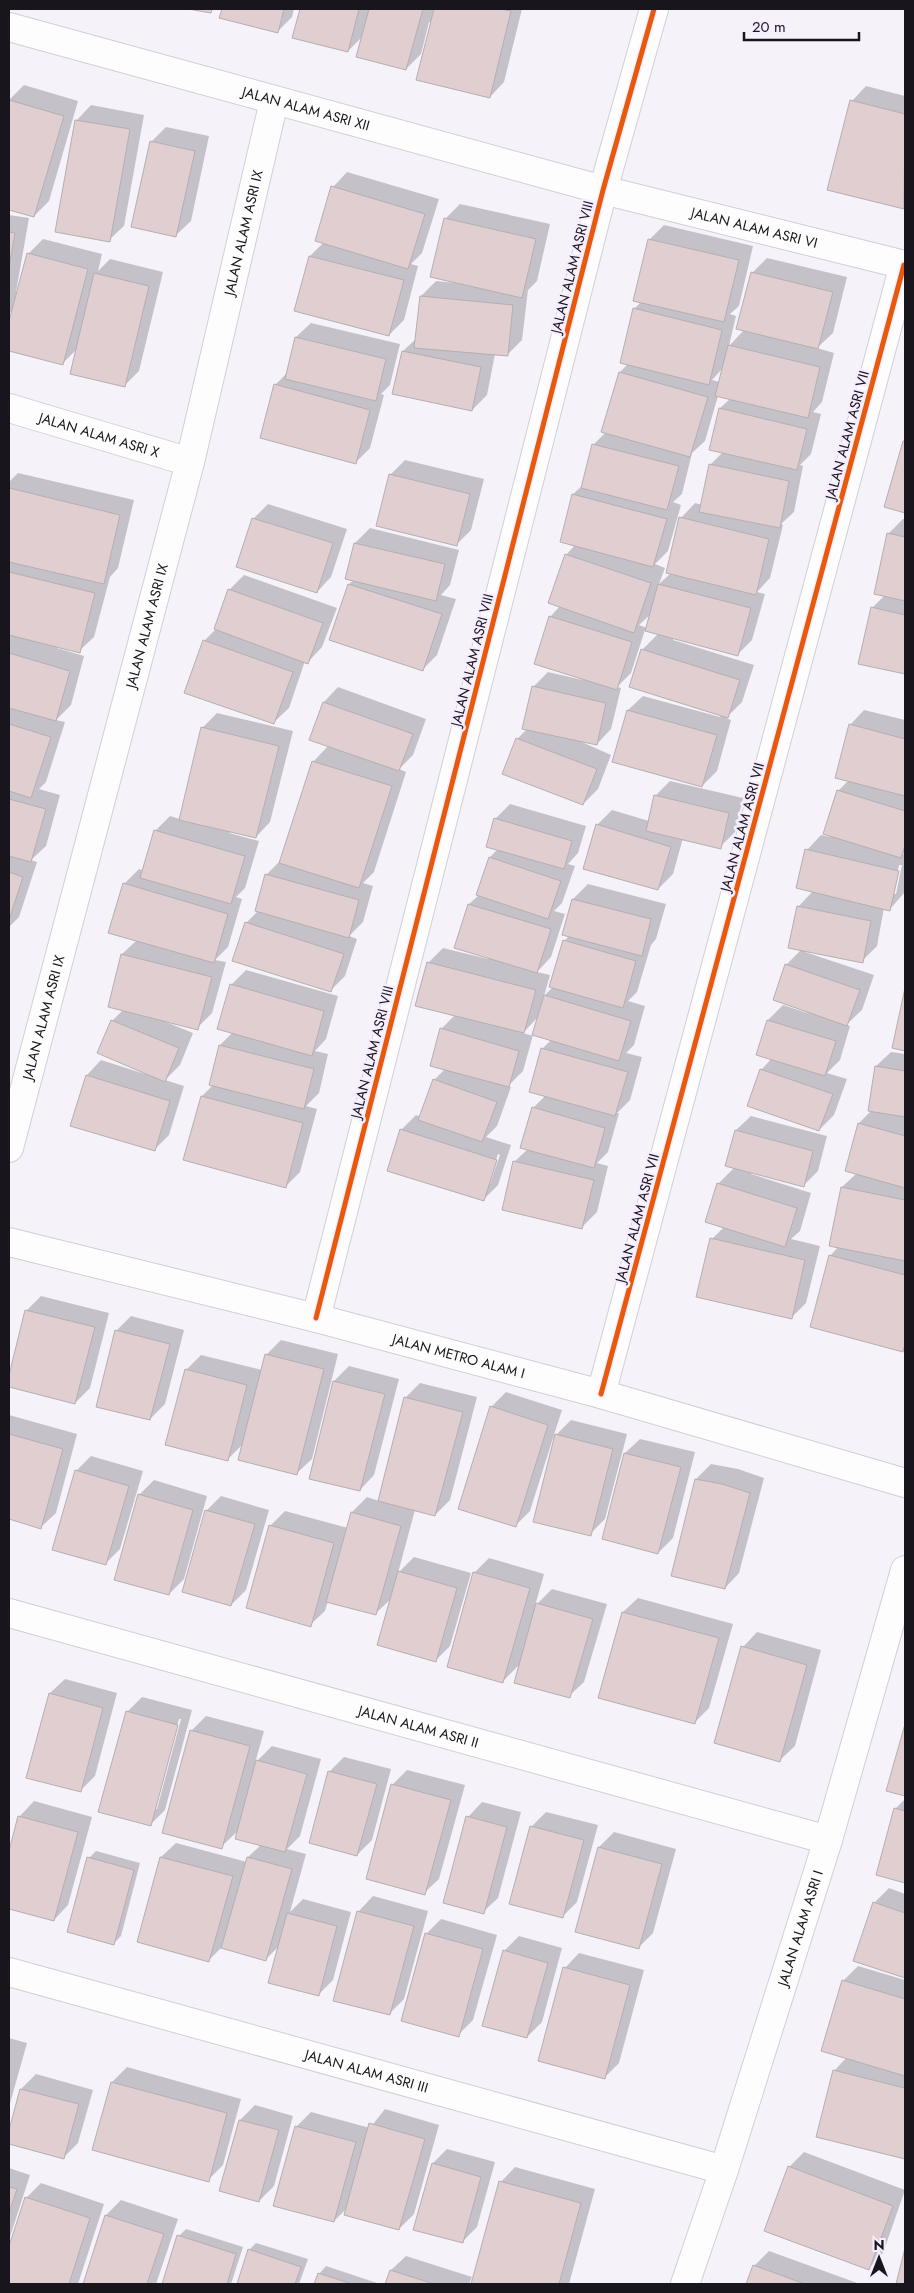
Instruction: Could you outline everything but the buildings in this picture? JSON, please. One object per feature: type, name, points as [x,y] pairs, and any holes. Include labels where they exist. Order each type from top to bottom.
[{"type":"street","name":"JALAN ALAM ASRI VIII","points":[[316,1318],[603,190],[654,9]]},
{"type":"street","name":"JALAN ALAM ASRI XII","points":[[9,27],[603,190]]},
{"type":"street","name":"JALAN ALAM ASRI IX","points":[[9,1148],[190,462],[274,101]]},
{"type":"street","name":"JALAN ALAM ASRI VI","points":[[603,190],[905,265]]},
{"type":"street","name":"JALAN ALAM ASRI VII","points":[[601,1394],[905,265]]},
{"type":"street","name":"JALAN ALAM ASRI X","points":[[9,408],[190,462]]},
{"type":"street","name":"JALAN METRO ALAM I","points":[[9,1242],[316,1318],[601,1394],[905,1483]]},
{"type":"street","name":"JALAN ALAM ASRI I","points":[[685,2284],[724,2170],[828,1840],[905,1570]]},
{"type":"street","name":"JALAN ALAM ASRI II","points":[[9,1614],[828,1840]]},
{"type":"street","name":"JALAN ALAM ASRI III","points":[[9,1972],[724,2170]]},
{"type":"cycle path","points":[[316,1318],[603,190],[654,9]]},
{"type":"cycle path","points":[[601,1394],[904,265]]}]
